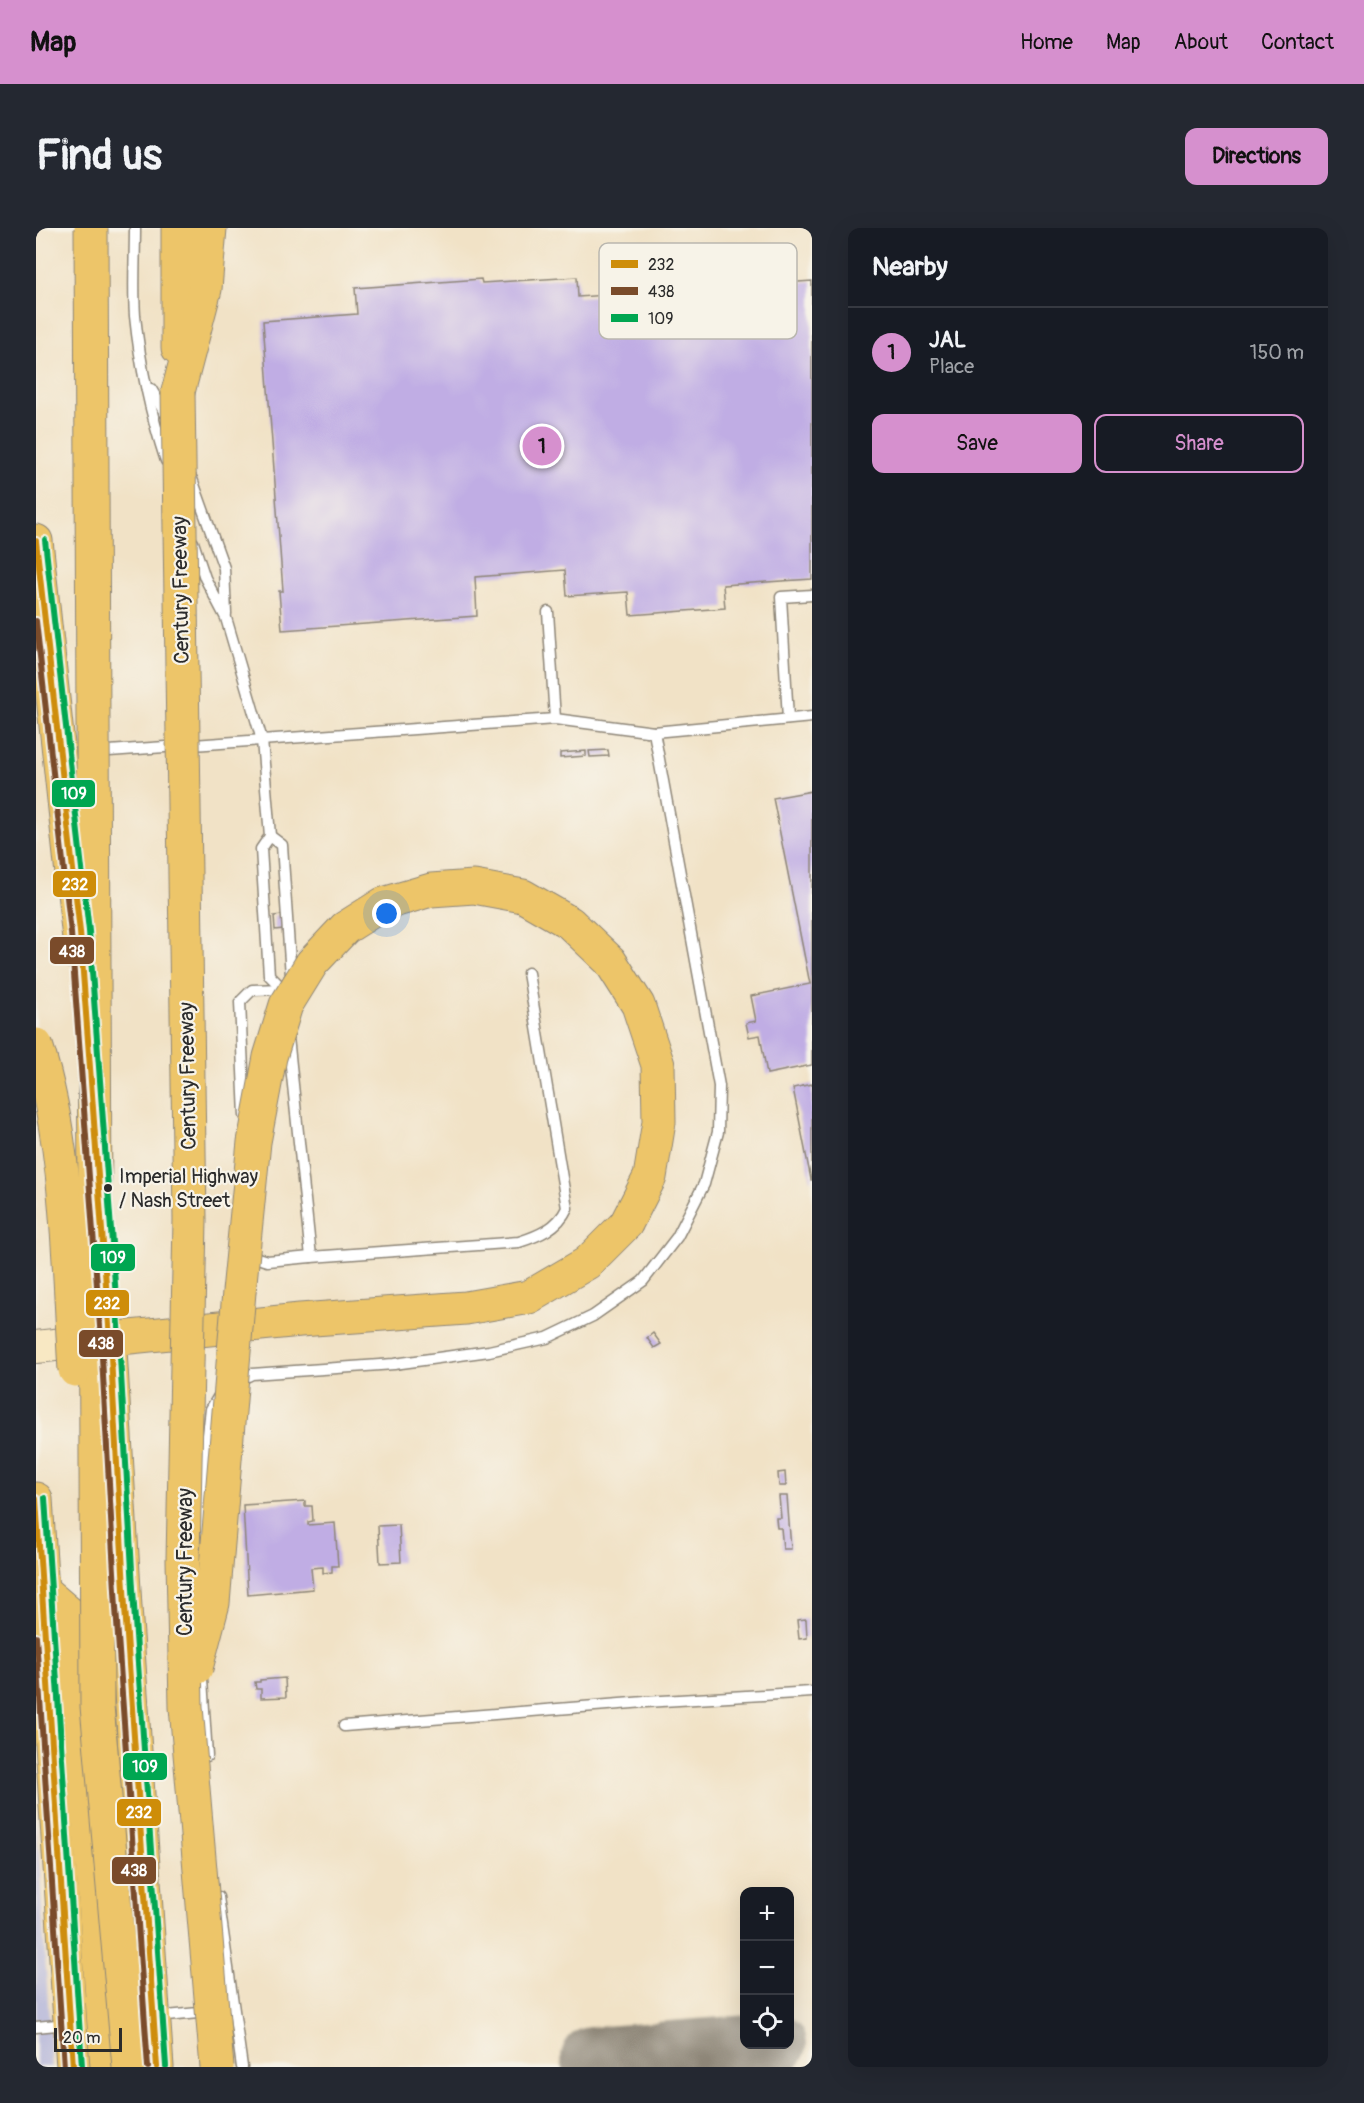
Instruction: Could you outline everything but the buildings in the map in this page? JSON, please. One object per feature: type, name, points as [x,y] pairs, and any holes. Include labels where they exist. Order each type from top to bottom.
[{"type":"main road","points":[[91,228],[97,1706]]},
{"type":"main road","name":"Century Freeway","points":[[177,228],[190,1220],[183,1560],[186,1707],[217,2067]]},
{"type":"main road","points":[[178,392],[205,289],[210,228]]},
{"type":"main road","points":[[36,542],[80,933],[110,1339],[125,1607],[157,2067]]},
{"type":"main road","points":[[110,1339],[300,1320],[466,1308],[529,1297],[587,1263],[626,1224],[650,1177],[659,1122],[658,1065],[638,1005],[610,961],[570,923],[522,897],[474,887],[431,890],[383,904],[345,928],[312,963],[285,1005],[270,1057],[252,1154],[213,1603],[186,1707]]},
{"type":"main road","points":[[36,1045],[48,1081],[61,1158],[97,1706],[129,2067]]},
{"type":"main road","points":[[36,1499],[46,1805],[73,2067]]},
{"type":"main road","points":[[38,1589],[69,1612],[77,1647],[107,2067]]},
{"type":"street","points":[[36,1347],[110,1339]]},
{"type":"lane","points":[[135,228],[135,316],[145,379],[159,438],[205,578],[226,618],[262,740],[270,836],[261,849],[269,975],[283,989]]},
{"type":"lane","points":[[145,379],[171,423],[224,568],[226,618]]},
{"type":"lane","points":[[788,719],[781,597],[812,595]]},
{"type":"lane","points":[[548,612],[555,719]]},
{"type":"lane","points":[[59,754],[555,719],[654,732],[812,717]]},
{"type":"lane","points":[[202,1558],[204,1469],[211,1409],[223,1388],[252,1374],[394,1364],[489,1351],[547,1338],[593,1316],[643,1281],[677,1236],[704,1184],[718,1132],[719,1086],[654,732]]},
{"type":"lane","points":[[270,836],[282,845],[291,976],[283,989],[311,1257]]},
{"type":"lane","points":[[283,989],[252,990],[240,1002],[251,1256],[267,1261],[519,1242],[541,1235],[563,1217],[567,1208],[528,973]]},
{"type":"lane","points":[[201,1603],[202,1687],[207,1770]]},
{"type":"lane","points":[[344,1726],[645,1702],[812,1692]]},
{"type":"lane","points":[[217,1888],[242,2067]]},
{"type":"lane","points":[[153,2018],[234,2010]]},
{"type":"lane","points":[[36,2027],[70,2024]]},
{"type":"shaded area","points":[[36,1811],[52,2067],[36,2067]]},
{"type":"taxiway","points":[[592,2058],[740,2047]]},
{"type":"transit line","name":"109","points":[[45,540],[89,931],[119,1338],[134,1606],[166,2066]]},
{"type":"transit line","name":"232","points":[[36,541],[80,932],[110,1339],[125,1607],[157,2067]]},
{"type":"transit line","name":"438","points":[[36,621],[71,933],[101,1340],[116,1608],[148,2067]]},
{"type":"transit line","name":"109","points":[[45,1498],[82,2066]]},
{"type":"transit line","name":"232","points":[[36,1499],[73,2067]]},
{"type":"transit line","name":"438","points":[[36,1637],[64,2067]]},
{"type":"place","name":"JAL","points":[[542,446]]},
{"type":"place","name":"Imperial Highway / Nash Street","points":[[108,1188]]}]
